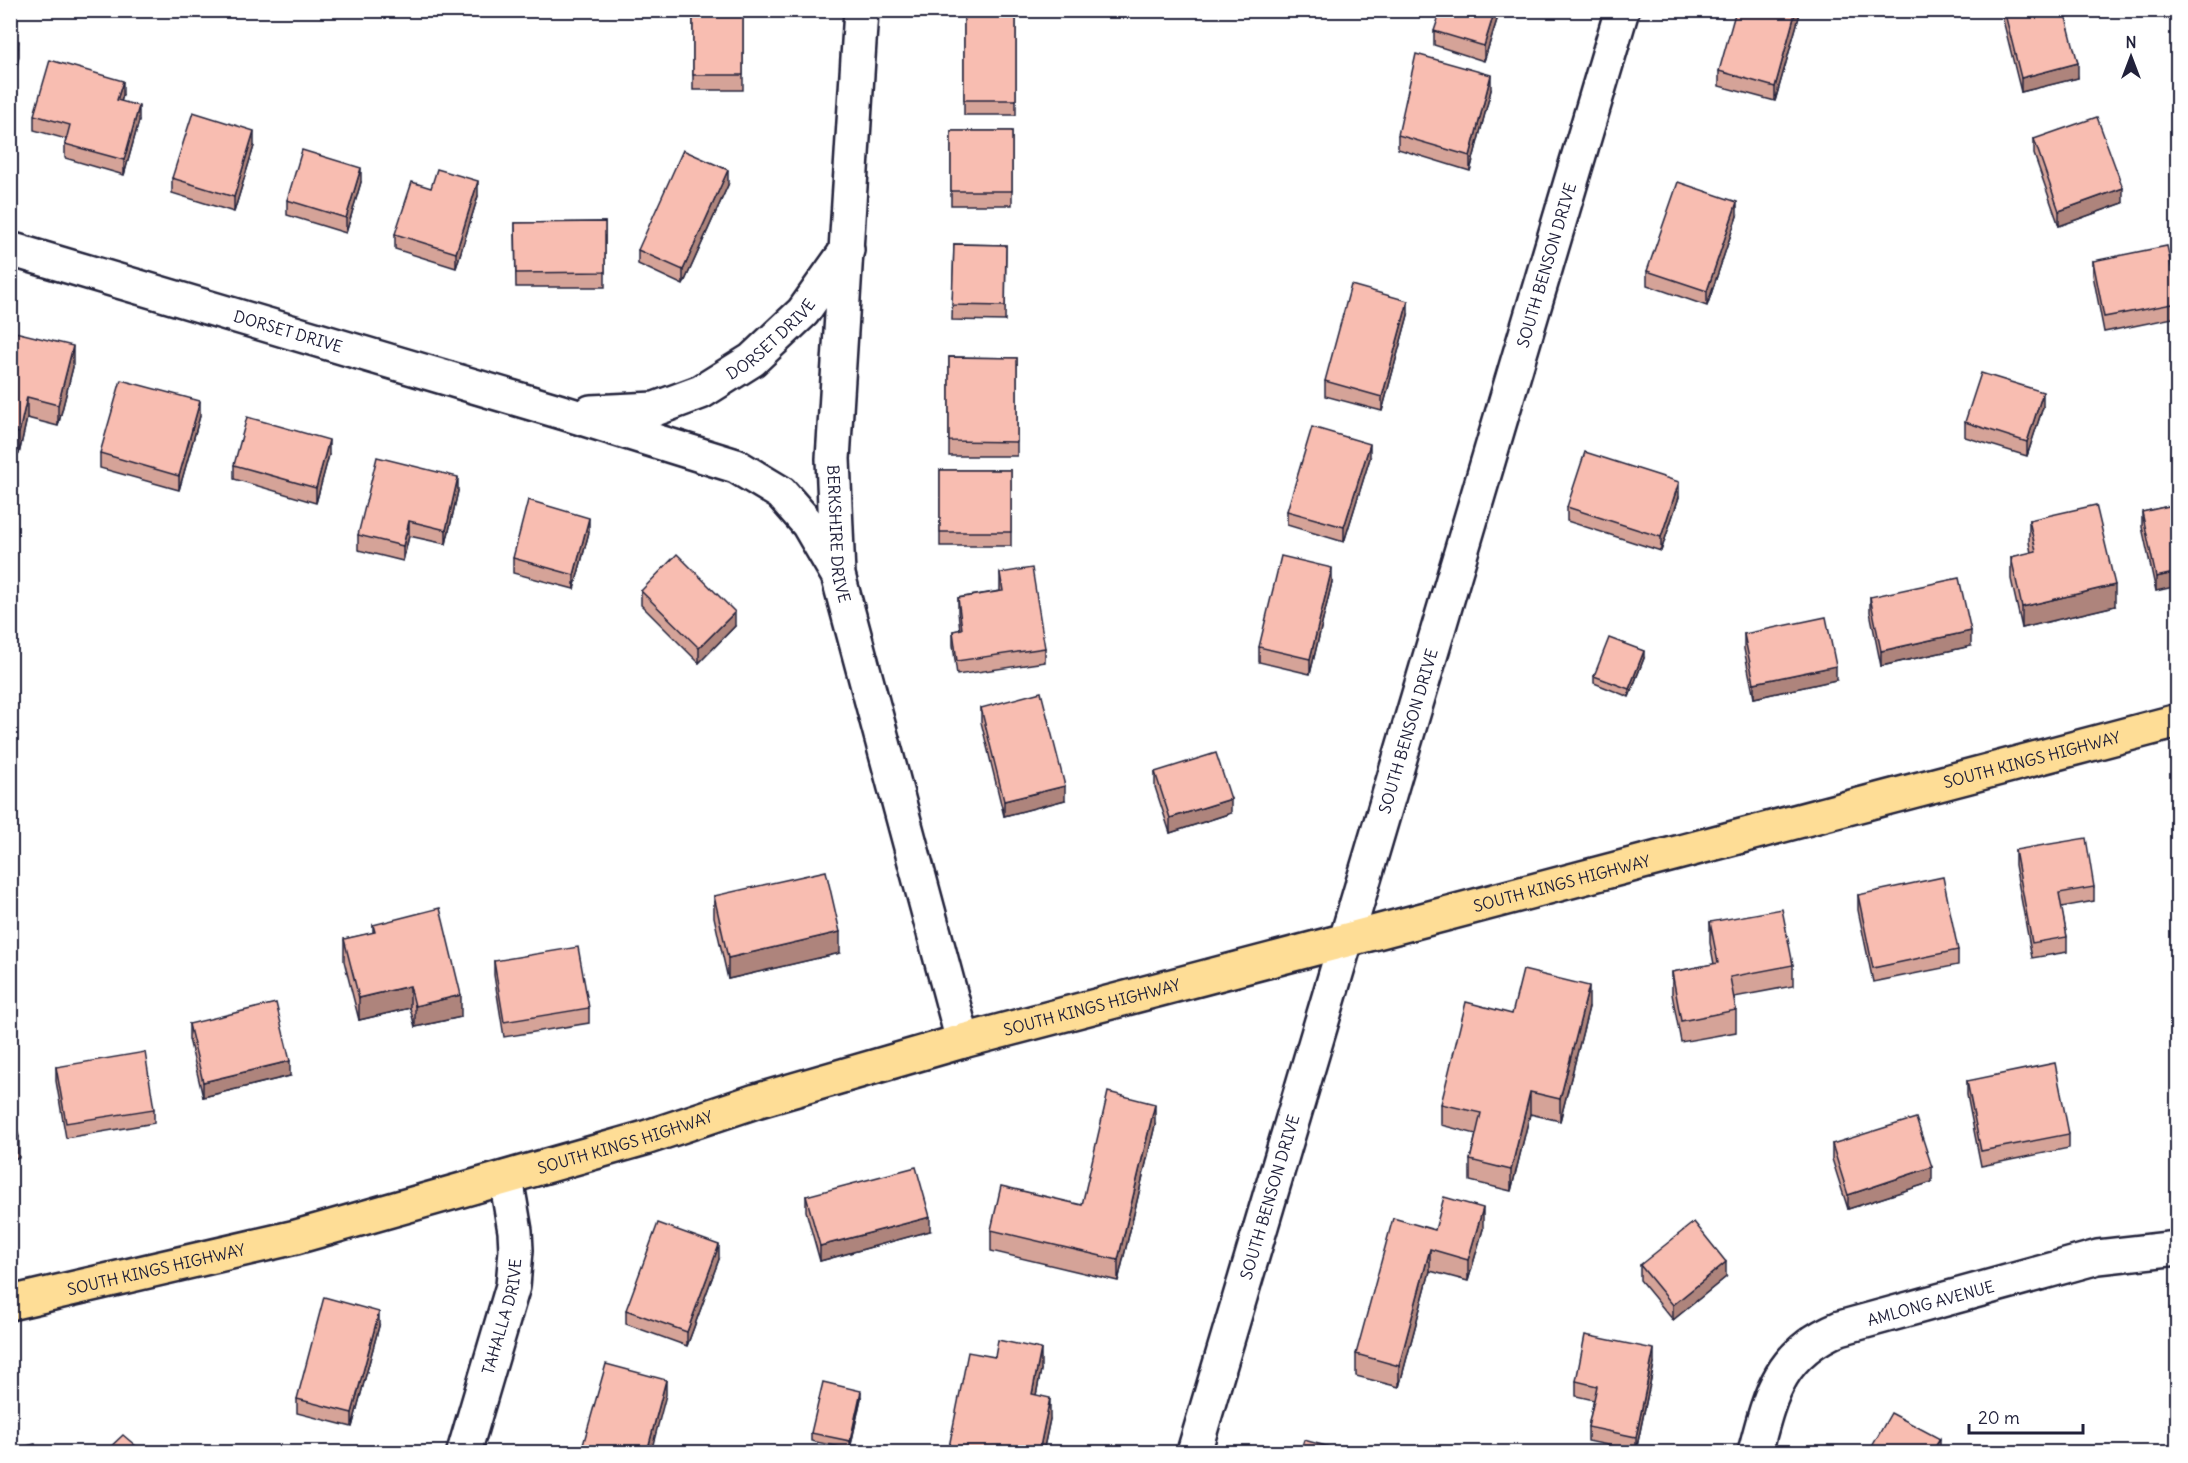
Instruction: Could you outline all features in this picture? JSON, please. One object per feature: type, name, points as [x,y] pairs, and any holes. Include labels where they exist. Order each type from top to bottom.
[{"type":"main road","name":"SOUTH KINGS HIGHWAY","points":[[10,1304],[296,1236],[645,1138],[756,1101],[963,1041],[2178,721]]},
{"type":"street","name":"BERKSHIRE DRIVE","points":[[861,10],[833,459],[838,575],[963,1041]]},
{"type":"street","name":"SOUTH BENSON DRIVE","points":[[1194,1452],[1622,10]]},
{"type":"street","name":"DORSET DRIVE","points":[[10,249],[565,413],[736,466],[782,493],[808,525],[838,575]]},
{"type":"street","name":"DORSET DRIVE","points":[[565,413],[655,410],[701,392],[752,360],[803,312],[847,250]]},
{"type":"street","name":"TAHALLA DRIVE","points":[[464,1452],[513,1286],[515,1231],[506,1178]]},
{"type":"street","name":"AMLONG AVENUE","points":[[1755,1452],[1768,1402],[1779,1378],[1800,1352],[1827,1333],[2098,1257],[2178,1248]]},
{"type":"building","points":[[1441,10],[1495,10],[1484,46],[1434,31]]},
{"type":"building","points":[[1736,10],[1796,10],[1775,87],[1719,71]]},
{"type":"building","points":[[2004,10],[2064,10],[2078,63],[2021,78]]},
{"type":"building","points":[[693,11],[743,11],[743,75],[693,75]]},
{"type":"building","points":[[964,17],[1016,17],[1016,100],[964,100]]},
{"type":"building","points":[[10,40],[19,41],[10,85]]},
{"type":"building","points":[[1416,54],[1491,75],[1470,156],[1398,135]]},
{"type":"building","points":[[50,60],[123,81],[117,100],[139,106],[124,160],[65,144],[70,125],[34,115]]},
{"type":"building","points":[[193,112],[254,131],[234,197],[172,178]]},
{"type":"building","points":[[2097,117],[2123,188],[2059,211],[2034,139]]},
{"type":"building","points":[[951,131],[1012,131],[1012,191],[951,191]]},
{"type":"building","points":[[302,150],[361,168],[346,218],[287,200]]},
{"type":"building","points":[[683,150],[728,170],[683,270],[638,250]]},
{"type":"building","points":[[437,169],[478,181],[456,253],[395,234],[412,182],[431,188]]},
{"type":"building","points":[[1678,182],[1737,202],[1707,291],[1647,271]]},
{"type":"building","points":[[605,222],[605,272],[516,273],[515,223]]},
{"type":"building","points":[[954,244],[1006,245],[1005,306],[952,305]]},
{"type":"building","points":[[2167,246],[2178,303],[2104,317],[2093,261]]},
{"type":"building","points":[[1351,285],[1408,301],[1382,397],[1325,381]]},
{"type":"building","points":[[11,331],[73,346],[58,405],[27,397],[19,433],[10,431]]},
{"type":"building","points":[[949,357],[1017,358],[1017,442],[949,441]]},
{"type":"building","points":[[1981,373],[2043,392],[2027,442],[1965,422]]},
{"type":"building","points":[[121,380],[200,401],[179,476],[100,453]]},
{"type":"building","points":[[247,417],[329,440],[316,488],[234,465]]},
{"type":"building","points":[[1312,427],[1370,444],[1344,527],[1287,511]]},
{"type":"building","points":[[1585,452],[1679,482],[1661,537],[1567,507]]},
{"type":"building","points":[[377,457],[458,477],[446,530],[409,521],[403,546],[358,535]]},
{"type":"building","points":[[940,470],[1011,470],[1011,532],[940,532]]},
{"type":"building","points":[[528,500],[589,518],[574,575],[513,558]]},
{"type":"building","points":[[2178,504],[2178,572],[2156,577],[2142,512]]},
{"type":"building","points":[[2096,505],[2115,585],[2022,607],[2011,557],[2036,551],[2029,520]]},
{"type":"building","points":[[677,554],[735,612],[699,648],[641,591]]},
{"type":"building","points":[[1281,556],[1332,568],[1310,659],[1259,647]]},
{"type":"building","points":[[1032,568],[1045,648],[957,661],[953,631],[962,629],[958,598],[1003,591],[1000,573]]},
{"type":"building","points":[[1959,578],[1971,631],[1881,651],[1870,597]]},
{"type":"building","points":[[1826,617],[1836,666],[1754,683],[1744,634]]},
{"type":"building","points":[[1609,638],[1644,651],[1629,689],[1594,676]]},
{"type":"building","points":[[1041,692],[1065,786],[1004,801],[981,708]]},
{"type":"building","points":[[1216,753],[1231,799],[1170,818],[1155,772]]},
{"type":"building","points":[[2086,838],[2094,887],[2059,893],[2067,937],[2032,943],[2015,850]]},
{"type":"building","points":[[826,871],[840,932],[728,958],[714,896]]},
{"type":"building","points":[[1943,877],[1958,950],[1873,968],[1858,895]]},
{"type":"building","points":[[440,908],[461,995],[415,1006],[410,986],[359,998],[344,939],[375,932],[373,925]]},
{"type":"building","points":[[1782,909],[1793,965],[1730,977],[1736,1010],[1681,1021],[1672,972],[1718,963],[1710,922]]},
{"type":"building","points":[[578,947],[589,1008],[504,1022],[494,961]]},
{"type":"building","points":[[1523,970],[1589,986],[1560,1099],[1530,1092],[1511,1170],[1470,1160],[1481,1113],[1441,1104],[1466,1002],[1512,1014]]},
{"type":"building","points":[[276,1003],[290,1061],[203,1082],[189,1024]]},
{"type":"building","points":[[145,1052],[154,1109],[66,1123],[56,1067]]},
{"type":"building","points":[[2055,1063],[2069,1134],[1981,1151],[1967,1081]]},
{"type":"building","points":[[1108,1092],[1155,1104],[1118,1260],[991,1230],[1001,1186],[1082,1205]]},
{"type":"building","points":[[10,1099],[19,1137],[10,1139]]},
{"type":"building","points":[[1916,1118],[1932,1167],[1848,1195],[1832,1144]]},
{"type":"building","points":[[916,1167],[930,1217],[820,1246],[806,1196]]},
{"type":"building","points":[[1444,1197],[1483,1208],[1468,1260],[1430,1249],[1399,1366],[1356,1354],[1393,1218],[1435,1230]]},
{"type":"building","points":[[1694,1222],[1726,1262],[1673,1305],[1640,1265]]},
{"type":"building","points":[[658,1223],[719,1245],[687,1332],[626,1310]]},
{"type":"building","points":[[324,1297],[379,1312],[352,1413],[297,1399]]},
{"type":"building","points":[[1585,1335],[1654,1349],[1636,1437],[1588,1427],[1597,1386],[1576,1381]]},
{"type":"building","points":[[998,1340],[1041,1349],[1032,1394],[1050,1398],[1039,1452],[978,1452],[949,1447],[968,1352],[995,1357]]},
{"type":"building","points":[[606,1364],[666,1380],[647,1452],[581,1452]]},
{"type":"building","points":[[823,1382],[861,1391],[850,1441],[811,1433]]},
{"type":"building","points":[[1891,1413],[1940,1439],[1932,1452],[1869,1452]]},
{"type":"building","points":[[123,1435],[143,1452],[105,1452]]},
{"type":"building","points":[[1304,1440],[1348,1452],[1300,1452]]},
{"type":"building","points":[[35,1444],[38,1452],[10,1452],[10,1450]]}]
